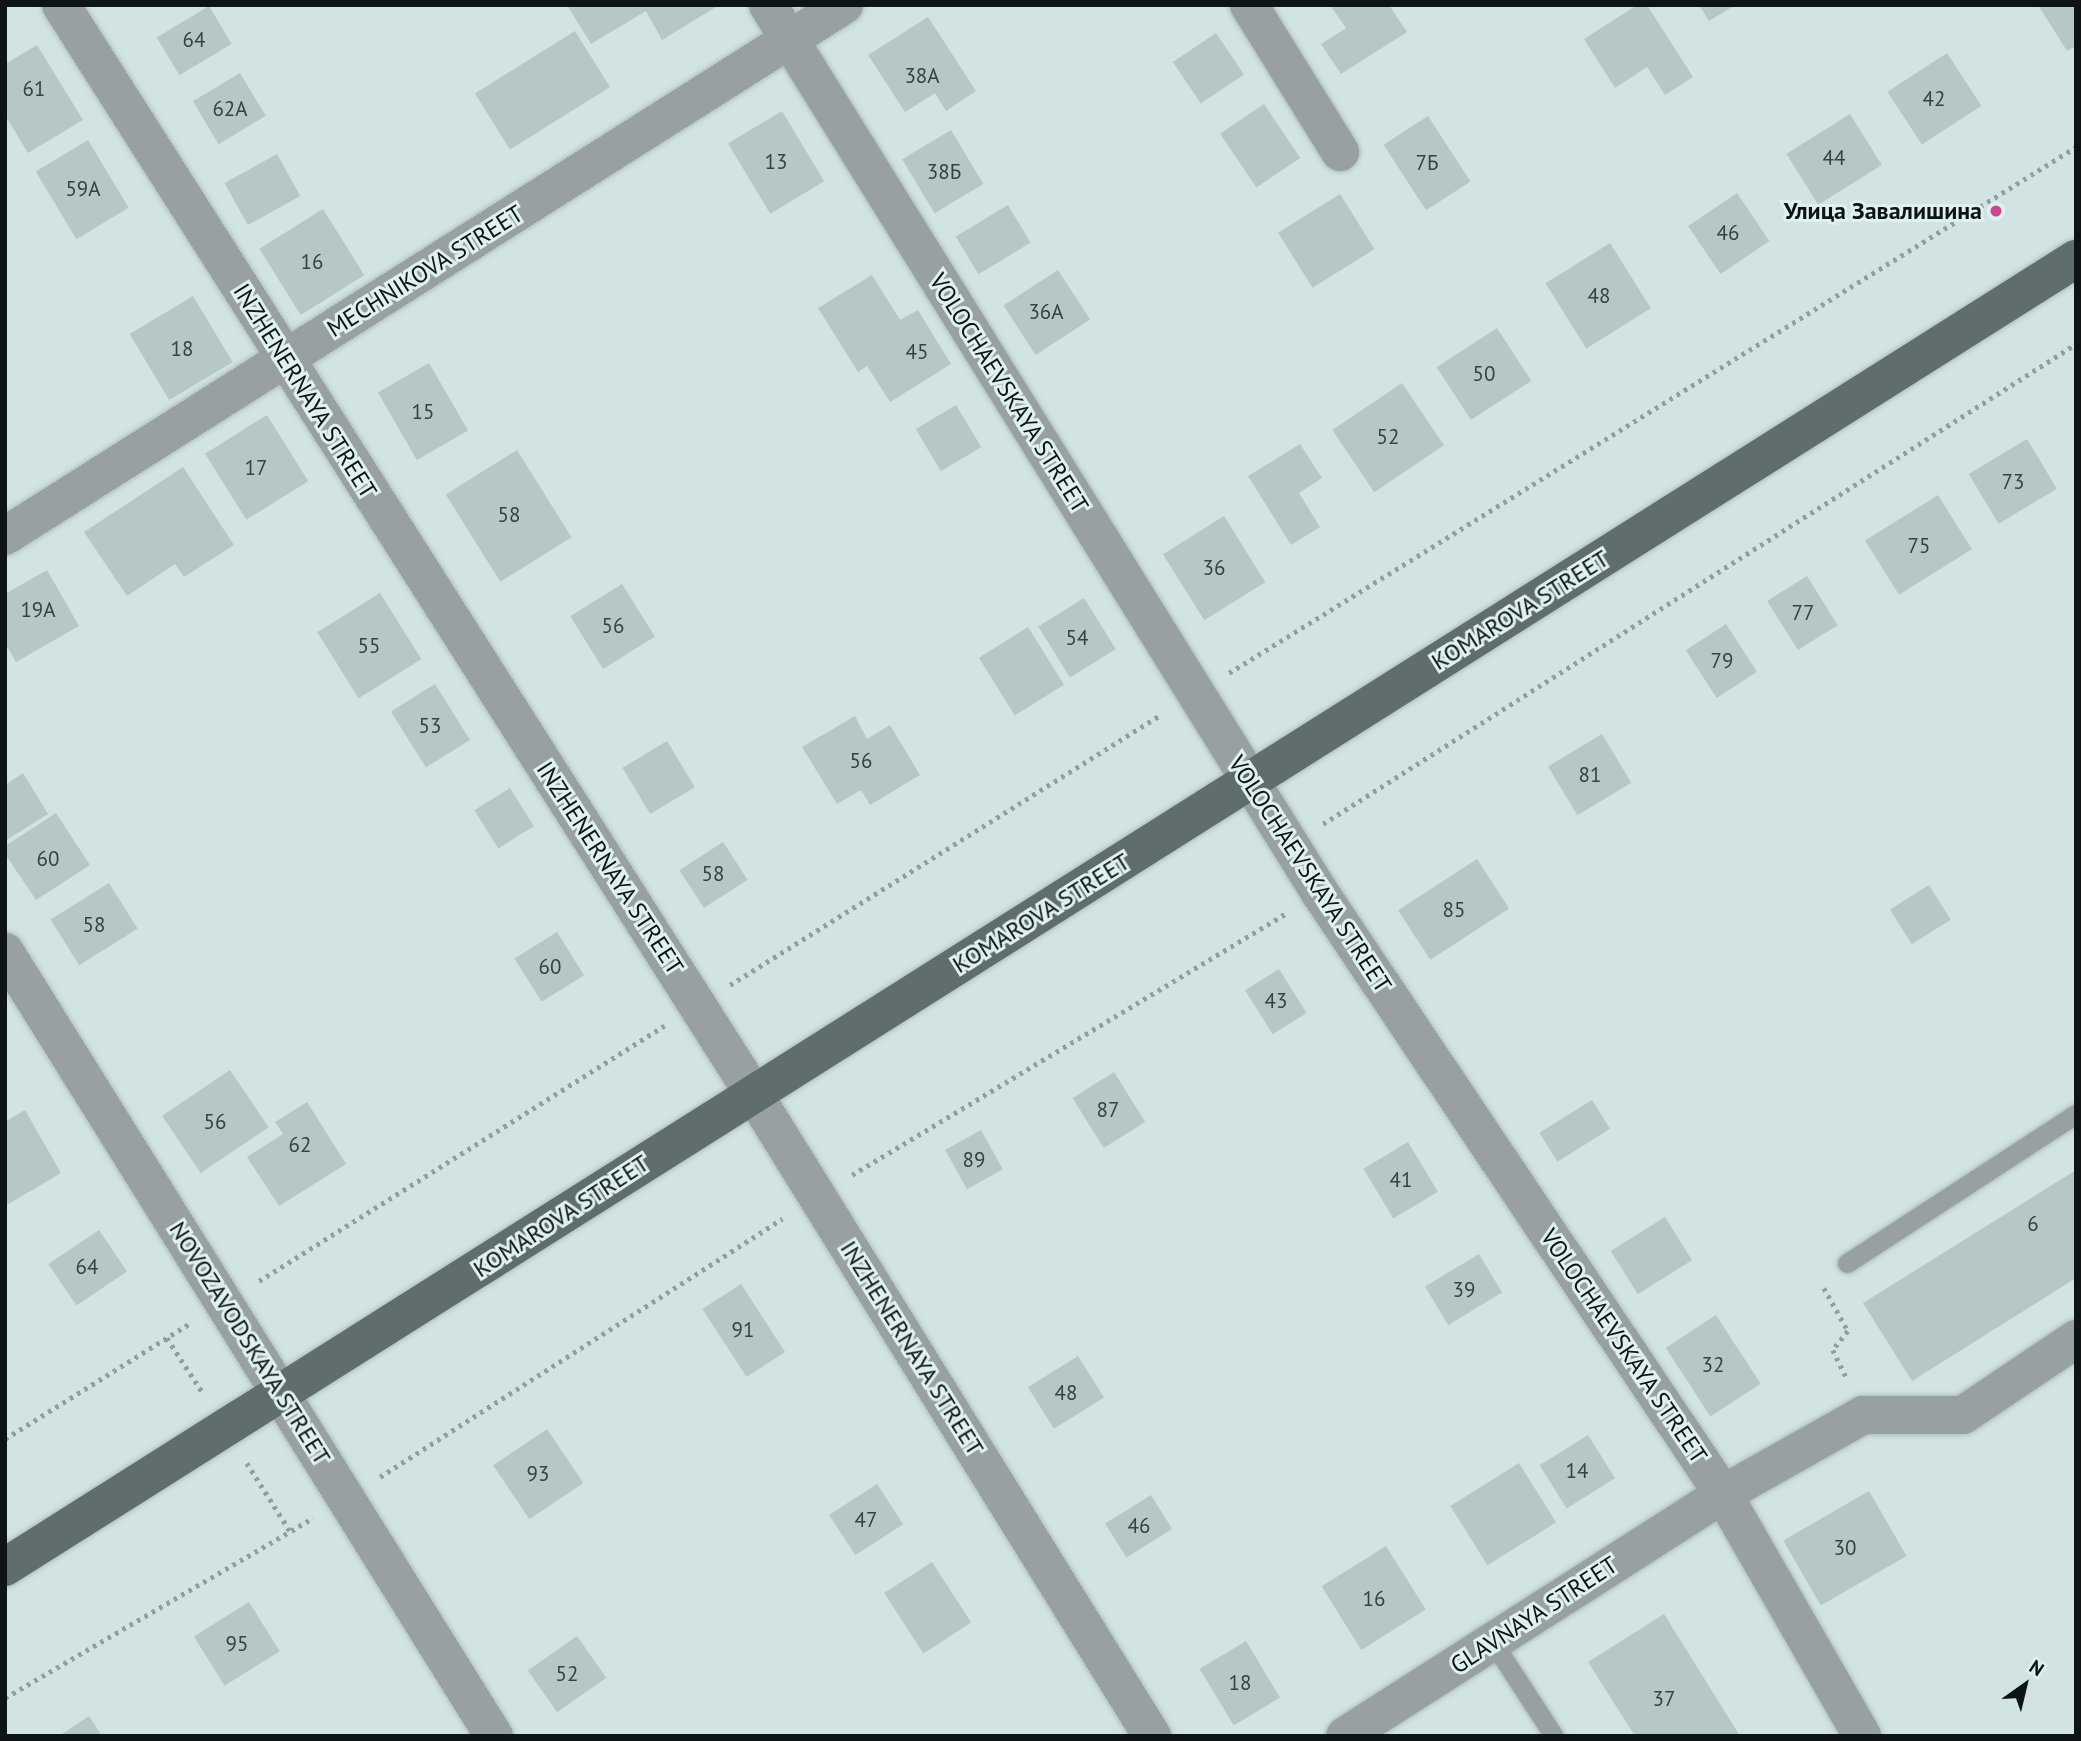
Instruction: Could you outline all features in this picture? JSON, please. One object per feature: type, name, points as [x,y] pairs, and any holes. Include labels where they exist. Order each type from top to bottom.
[{"type":"main road","name":"KOMAROVA STREET","points":[[5,1567],[283,1394],[753,1093],[2076,259]]},
{"type":"street","name":"INZHENERNAYA STREET","points":[[61,5],[818,1196],[1152,1736]]},
{"type":"street","name":"VOLOCHAEVSKAYA STREET","points":[[768,5],[1320,893],[1723,1494],[1862,1736]]},
{"type":"street","name":"MECHNIKOVA STREET","points":[[5,536],[844,5]]},
{"type":"street","points":[[1249,5],[1340,152]]},
{"type":"street","name":"NOVOZAVODSKAYA STREET","points":[[5,952],[494,1736]]},
{"type":"street","points":[[1863,1415],[1963,1416],[2076,1339]]},
{"type":"street","name":"GLAVNAYA STREET","points":[[1345,1736],[1723,1494],[1863,1415]]},
{"type":"lane","points":[[1847,1263],[2076,1114]]},
{"type":"lane","points":[[1492,1641],[1554,1736]]},
{"type":"path","points":[[5,1439],[1195,694],[2076,147]]},
{"type":"path","points":[[1290,845],[2076,344]]},
{"type":"path","points":[[5,1698],[347,1498],[818,1196],[1320,893]]},
{"type":"path","points":[[1847,1263],[1823,1284],[1848,1331],[1833,1350],[1863,1415]]},
{"type":"building","points":[[567,5],[719,5],[662,40],[646,11],[591,44]]},
{"type":"building","points":[[1336,5],[1389,5],[1407,32],[1341,74],[1321,44],[1346,28],[1332,8]]},
{"type":"building","points":[[1637,5],[1647,5],[1693,77],[1665,95],[1647,67],[1615,88],[1584,39]]},
{"type":"building","points":[[1699,5],[1735,5],[1709,21]]},
{"type":"building","points":[[2038,5],[2076,5],[2076,46],[2067,51]]},
{"type":"building","points":[[209,6],[232,44],[179,75],[157,37]]},
{"type":"building","points":[[928,17],[976,91],[946,111],[935,93],[905,112],[868,55]]},
{"type":"building","points":[[575,31],[610,87],[510,150],[475,94]]},
{"type":"building","points":[[1216,33],[1244,74],[1201,104],[1173,62]]},
{"type":"building","points":[[37,45],[83,120],[28,153],[5,115],[5,64]]},
{"type":"building","points":[[1947,53],[1981,106],[1922,145],[1887,92]]},
{"type":"building","points":[[240,73],[266,116],[219,144],[193,101]]},
{"type":"building","points":[[1264,104],[1300,158],[1256,188],[1220,134]]},
{"type":"building","points":[[782,111],[824,181],[770,214],[728,143]]},
{"type":"building","points":[[1850,114],[1882,165],[1818,205],[1786,154]]},
{"type":"building","points":[[1428,116],[1470,181],[1426,210],[1384,145]]},
{"type":"building","points":[[951,130],[983,184],[935,213],[902,159]]},
{"type":"building","points":[[88,140],[129,208],[76,239],[36,171]]},
{"type":"building","points":[[277,154],[300,196],[248,225],[225,183]]},
{"type":"building","points":[[1737,193],[1769,241],[1721,274],[1688,226]]},
{"type":"building","points":[[1340,194],[1374,249],[1313,288],[1278,233]]},
{"type":"building","points":[[1008,205],[1031,243],[978,274],[956,236]]},
{"type":"building","points":[[323,209],[364,275],[301,315],[259,249]]},
{"type":"building","points":[[1610,243],[1651,308],[1586,349],[1546,283]]},
{"type":"building","points":[[1058,270],[1090,319],[1036,355],[1003,305]]},
{"type":"building","points":[[872,275],[900,320],[918,310],[951,364],[890,402],[867,366],[858,372],[818,308]]},
{"type":"building","points":[[193,296],[233,362],[169,400],[130,334]]},
{"type":"building","points":[[1497,328],[1531,381],[1471,420],[1437,367]]},
{"type":"building","points":[[429,363],[468,431],[417,460],[378,392]]},
{"type":"building","points":[[1402,383],[1444,445],[1374,492],[1332,430]]},
{"type":"building","points":[[956,405],[981,447],[941,471],[916,429]]},
{"type":"building","points":[[267,415],[308,481],[246,520],[205,454]]},
{"type":"building","points":[[2027,439],[2057,489],[1999,524],[1969,474]]},
{"type":"building","points":[[1300,444],[1322,478],[1299,493],[1320,527],[1291,545],[1248,476]]},
{"type":"building","points":[[517,450],[572,537],[500,582],[446,495]]},
{"type":"building","points":[[183,467],[234,545],[184,577],[175,564],[127,596],[84,532]]},
{"type":"building","points":[[1938,495],[1972,549],[1899,595],[1865,541]]},
{"type":"building","points":[[1224,516],[1265,582],[1204,620],[1163,554]]},
{"type":"building","points":[[47,570],[79,626],[16,662],[5,643],[5,594]]},
{"type":"building","points":[[1807,576],[1838,625],[1798,650],[1767,601]]},
{"type":"building","points":[[622,584],[655,637],[603,669],[570,616]]},
{"type":"building","points":[[380,593],[421,659],[359,698],[317,632]]},
{"type":"building","points":[[1084,598],[1116,649],[1070,677],[1038,627]]},
{"type":"building","points":[[1726,624],[1757,672],[1717,698],[1686,650]]},
{"type":"building","points":[[1028,627],[1064,685],[1015,715],[979,658]]},
{"type":"building","points":[[435,684],[470,740],[426,768],[391,712]]},
{"type":"building","points":[[855,716],[867,739],[890,725],[920,775],[870,805],[861,790],[837,804],[802,747]]},
{"type":"building","points":[[1602,734],[1631,783],[1577,815],[1548,766]]},
{"type":"building","points":[[667,741],[695,787],[650,814],[622,768]]},
{"type":"building","points":[[23,773],[48,814],[5,841],[5,785]]},
{"type":"building","points":[[510,788],[534,826],[498,848],[474,810]]},
{"type":"building","points":[[56,813],[90,865],[36,900],[5,854],[5,846]]},
{"type":"building","points":[[723,842],[748,880],[704,908],[679,870]]},
{"type":"building","points":[[1477,859],[1509,908],[1430,960],[1398,910]]},
{"type":"building","points":[[109,883],[138,929],[79,965],[50,920]]},
{"type":"building","points":[[1929,885],[1951,920],[1912,944],[1890,909]]},
{"type":"building","points":[[557,932],[584,975],[542,1002],[515,958]]},
{"type":"building","points":[[1279,969],[1307,1013],[1273,1034],[1245,990]]},
{"type":"building","points":[[230,1070],[269,1127],[201,1173],[162,1116]]},
{"type":"building","points":[[1114,1072],[1145,1122],[1104,1148],[1072,1098]]},
{"type":"building","points":[[1592,1100],[1610,1129],[1557,1162],[1539,1133]]},
{"type":"building","points":[[307,1102],[346,1164],[279,1206],[247,1157],[283,1134],[275,1122]]},
{"type":"building","points":[[25,1110],[61,1173],[5,1206],[5,1122]]},
{"type":"building","points":[[981,1130],[1003,1169],[967,1189],[945,1150]]},
{"type":"building","points":[[1408,1142],[1438,1192],[1393,1218],[1363,1169]]},
{"type":"building","points":[[2076,1170],[2076,1278],[1912,1381],[1863,1303]]},
{"type":"building","points":[[1665,1217],[1692,1260],[1638,1294],[1611,1251]]},
{"type":"building","points":[[99,1230],[127,1271],[76,1306],[48,1264]]},
{"type":"building","points":[[1479,1254],[1502,1293],[1448,1325],[1425,1286]]},
{"type":"building","points":[[741,1284],[785,1352],[747,1377],[702,1309]]},
{"type":"building","points":[[1716,1315],[1761,1384],[1710,1416],[1666,1348]]},
{"type":"building","points":[[1078,1356],[1104,1398],[1054,1429],[1028,1387]]},
{"type":"building","points":[[547,1429],[583,1483],[529,1519],[493,1465]]},
{"type":"building","points":[[1588,1435],[1615,1478],[1567,1508],[1540,1465]]},
{"type":"building","points":[[1519,1463],[1556,1522],[1487,1565],[1450,1506]]},
{"type":"building","points":[[877,1484],[903,1524],[855,1555],[829,1515]]},
{"type":"building","points":[[1869,1491],[1907,1556],[1821,1605],[1783,1540]]},
{"type":"building","points":[[1151,1495],[1172,1529],[1126,1558],[1105,1524]]},
{"type":"building","points":[[1386,1546],[1426,1610],[1361,1650],[1322,1586]]},
{"type":"building","points":[[932,1562],[971,1622],[923,1653],[884,1593]]},
{"type":"building","points":[[249,1602],[280,1651],[225,1686],[194,1636]]},
{"type":"building","points":[[1664,1614],[1740,1736],[1635,1736],[1588,1662]]},
{"type":"building","points":[[577,1636],[606,1678],[557,1712],[528,1670]]},
{"type":"building","points":[[1246,1641],[1280,1698],[1234,1725],[1200,1669]]},
{"type":"building","points":[[89,1716],[102,1736],[59,1736]]},
{"type":"place","name":"Улица Завалишина","points":[[1996,211]]}]
